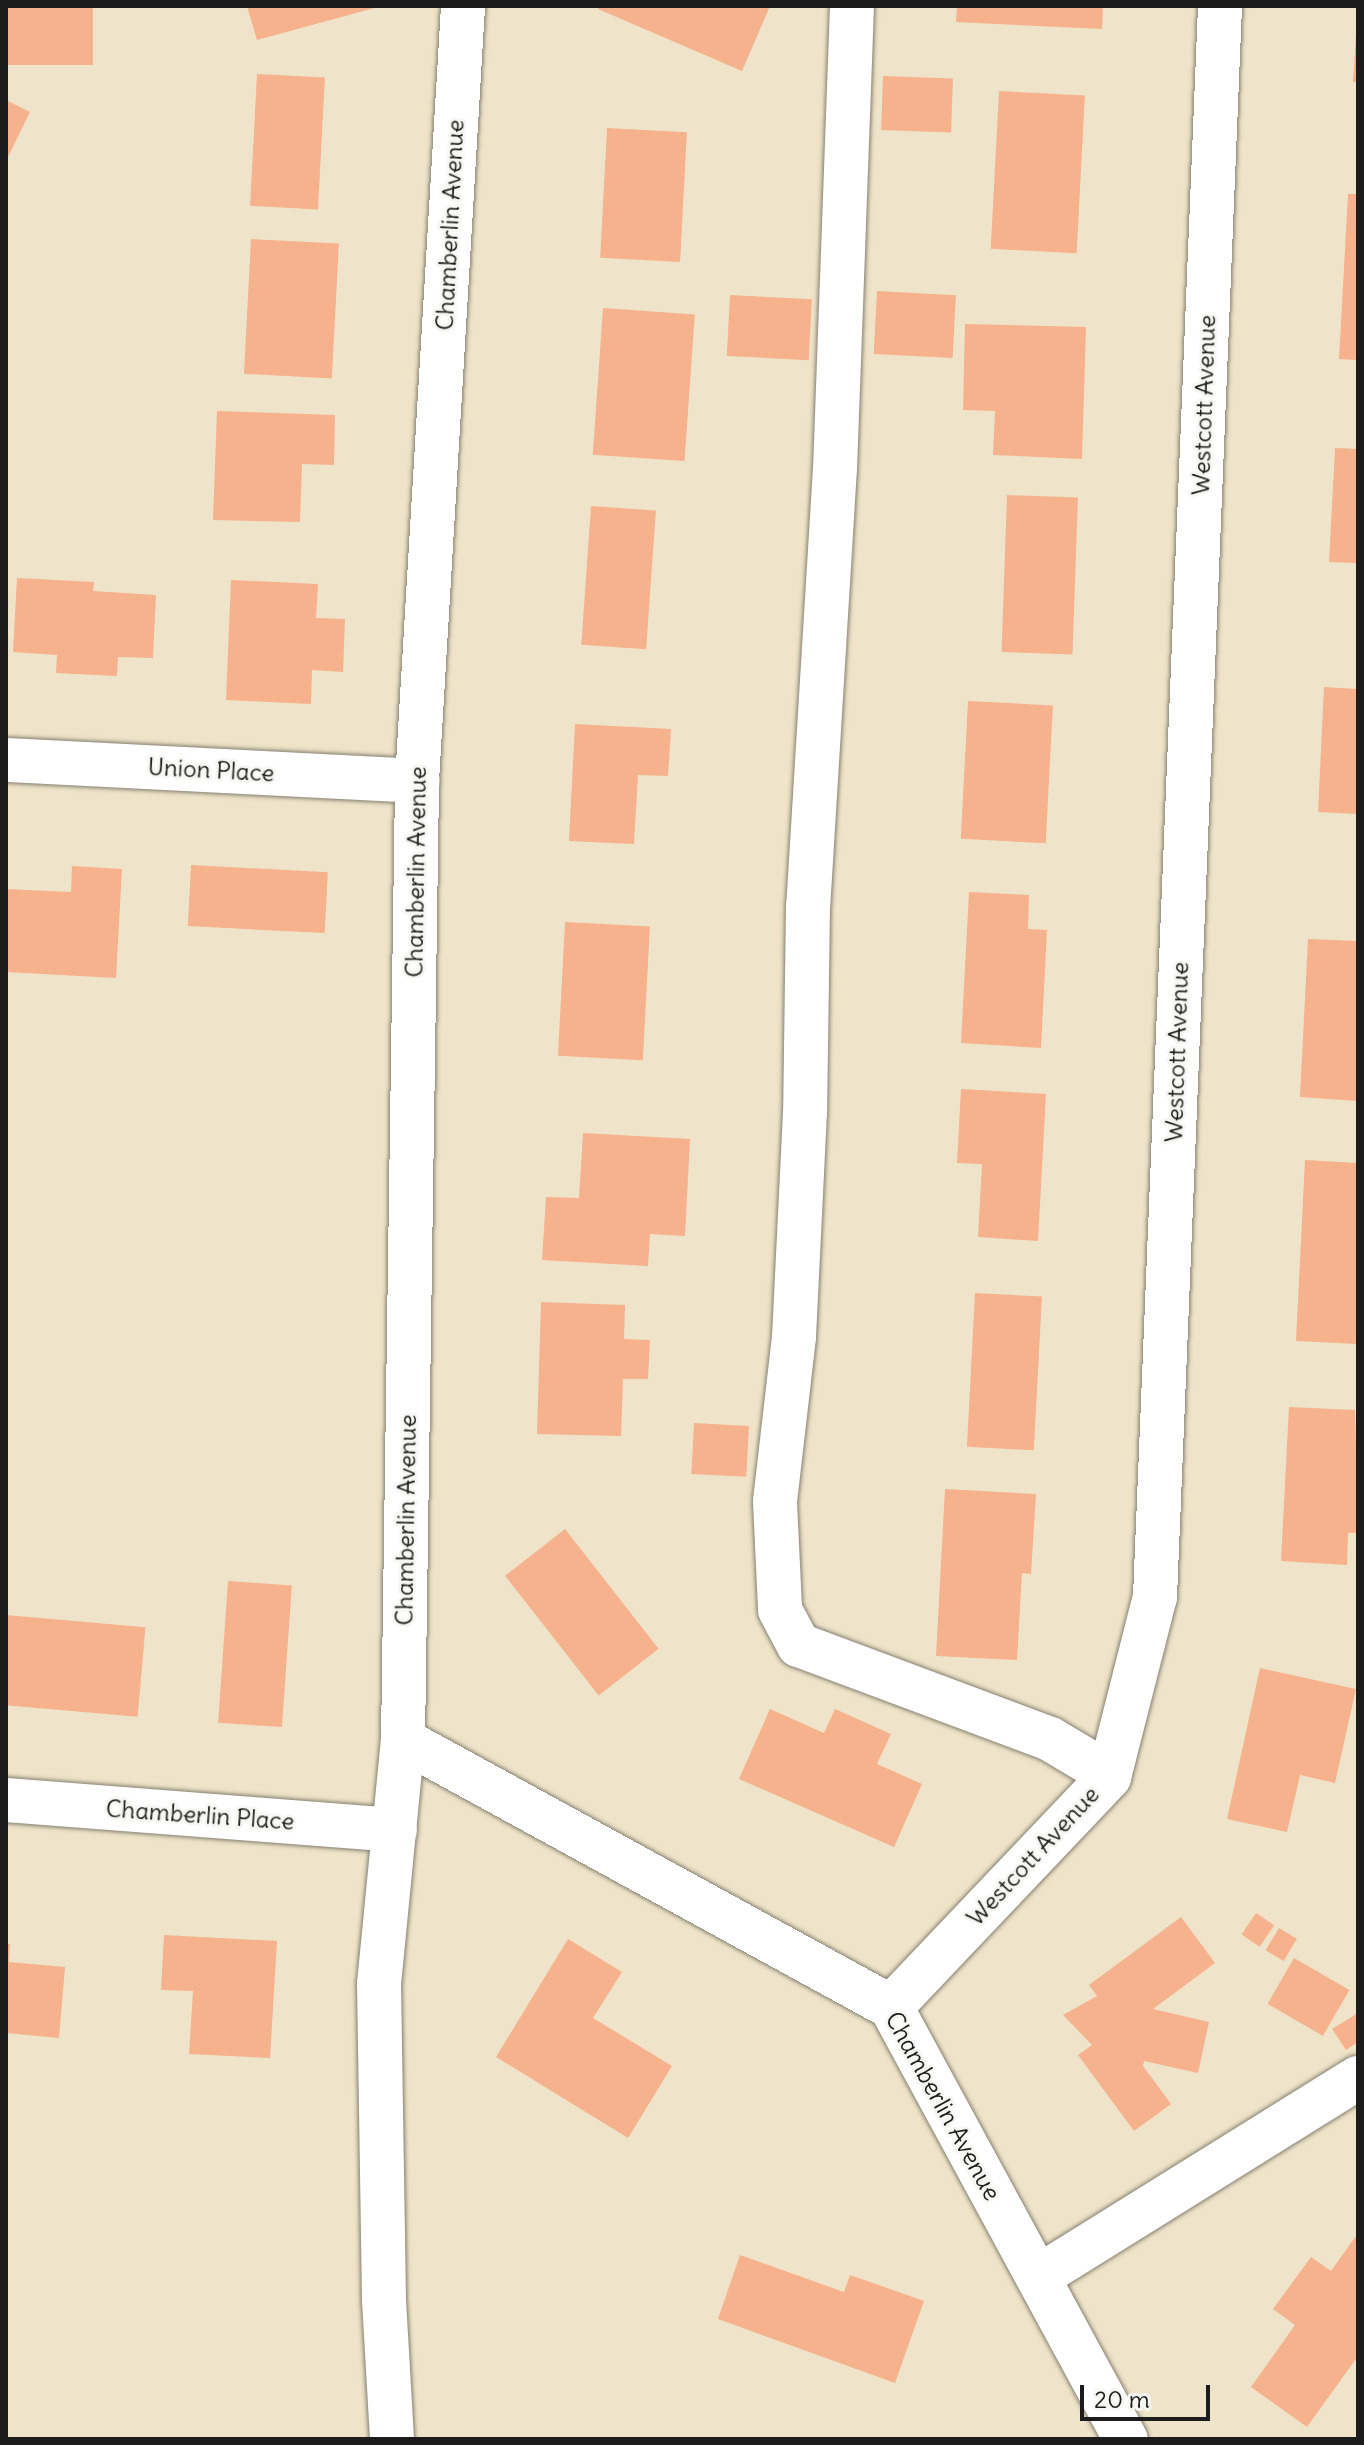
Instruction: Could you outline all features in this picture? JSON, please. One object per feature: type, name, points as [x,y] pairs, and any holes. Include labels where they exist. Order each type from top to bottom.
[{"type":"street","name":"Chamberlin Avenue","points":[[392,2439],[384,2300],[379,1984],[403,1740],[417,781],[463,6]]},
{"type":"street","points":[[852,6],[835,468],[808,906],[805,1112],[794,1337],[775,1502],[780,1610],[799,1645],[1050,1739],[1109,1774]]},
{"type":"street","name":"Westcott Avenue","points":[[891,2007],[1109,1774],[1155,1597],[1220,6]]},
{"type":"street","name":"Union Place","points":[[6,760],[417,781]]},
{"type":"street","name":"Chamberlin Avenue","points":[[403,1740],[891,2007],[1126,2439]]},
{"type":"street","name":"Chamberlin Place","points":[[6,1800],[395,1830]]},
{"type":"street","points":[[1038,2277],[1358,2078]]},
{"type":"building","points":[[6,6],[93,6],[93,65],[6,65]]},
{"type":"building","points":[[247,6],[378,6],[378,7],[257,40]]},
{"type":"building","points":[[600,6],[770,6],[742,71],[598,9]]},
{"type":"building","points":[[957,6],[1103,6],[1102,29],[956,22]]},
{"type":"building","points":[[1356,34],[1358,82],[1353,82]]},
{"type":"building","points":[[257,74],[325,78],[318,209],[250,206]]},
{"type":"building","points":[[883,76],[953,78],[951,132],[881,130]]},
{"type":"building","points":[[999,91],[1085,96],[1077,253],[991,249]]},
{"type":"building","points":[[6,100],[30,112],[6,161]]},
{"type":"building","points":[[607,128],[687,132],[680,262],[600,258]]},
{"type":"building","points":[[1348,194],[1358,194],[1358,360],[1339,359]]},
{"type":"building","points":[[251,239],[339,244],[332,378],[244,374]]},
{"type":"building","points":[[877,291],[956,295],[953,358],[874,354]]},
{"type":"building","points":[[730,295],[812,299],[809,360],[727,356]]},
{"type":"building","points":[[603,308],[695,314],[685,461],[593,455]]},
{"type":"building","points":[[965,324],[1086,327],[1082,459],[993,455],[995,411],[963,410]]},
{"type":"building","points":[[217,411],[335,415],[334,465],[302,464],[300,522],[213,520]]},
{"type":"building","points":[[1335,448],[1358,449],[1358,563],[1329,562]]},
{"type":"building","points":[[1007,495],[1078,497],[1072,654],[1002,652]]},
{"type":"building","points":[[591,506],[656,511],[646,649],[581,645]]},
{"type":"building","points":[[17,578],[94,582],[93,591],[156,595],[153,658],[118,657],[117,676],[56,673],[57,655],[13,652]]},
{"type":"building","points":[[231,580],[318,584],[316,618],[345,619],[343,672],[312,670],[311,704],[226,700]]},
{"type":"building","points":[[1324,687],[1358,689],[1358,814],[1318,812]]},
{"type":"building","points":[[968,701],[1053,705],[1046,843],[961,839]]},
{"type":"building","points":[[575,724],[671,729],[668,776],[638,775],[634,844],[569,841]]},
{"type":"building","points":[[191,865],[328,872],[325,933],[188,926]]},
{"type":"building","points":[[72,866],[122,869],[116,978],[6,972],[6,889],[71,892]]},
{"type":"building","points":[[969,892],[1029,895],[1028,929],[1047,930],[1041,1048],[961,1043]]},
{"type":"building","points":[[565,922],[650,926],[643,1060],[558,1056]]},
{"type":"building","points":[[1308,939],[1358,941],[1358,1101],[1300,1097]]},
{"type":"building","points":[[961,1089],[1046,1094],[1038,1241],[978,1237],[982,1164],[957,1163]]},
{"type":"building","points":[[583,1133],[690,1139],[685,1236],[650,1234],[648,1266],[542,1260],[546,1197],[579,1198]]},
{"type":"building","points":[[1305,1160],[1358,1163],[1358,1344],[1296,1341]]},
{"type":"building","points":[[975,1293],[1042,1297],[1034,1450],[967,1447]]},
{"type":"building","points":[[541,1302],[625,1305],[624,1339],[650,1340],[648,1379],[623,1379],[621,1436],[537,1434]]},
{"type":"building","points":[[1289,1407],[1355,1410],[1358,1533],[1348,1533],[1347,1565],[1281,1561]]},
{"type":"building","points":[[694,1423],[749,1426],[746,1477],[691,1474]]},
{"type":"building","points":[[945,1489],[1036,1494],[1031,1574],[1022,1573],[1017,1660],[936,1656]]},
{"type":"building","points":[[565,1529],[659,1649],[599,1696],[505,1576]]},
{"type":"building","points":[[228,1581],[292,1585],[282,1727],[218,1723]]},
{"type":"building","points":[[6,1615],[145,1627],[138,1717],[6,1705]]},
{"type":"building","points":[[1260,1668],[1356,1689],[1335,1783],[1300,1775],[1287,1832],[1227,1819]]},
{"type":"building","points":[[770,1709],[824,1733],[835,1709],[891,1734],[877,1764],[922,1784],[894,1847],[739,1779]]},
{"type":"building","points":[[1256,1913],[1274,1925],[1260,1947],[1241,1935]]},
{"type":"building","points":[[1181,1917],[1215,1963],[1153,2009],[1209,2022],[1198,2073],[1144,2061],[1143,2066],[1171,2104],[1134,2131],[1078,2055],[1092,2045],[1063,2015],[1097,1996],[1089,1985]]},
{"type":"building","points":[[1279,1928],[1297,1939],[1284,1961],[1266,1950]]},
{"type":"building","points":[[164,1935],[277,1941],[270,2058],[189,2054],[193,1991],[161,1990]]},
{"type":"building","points":[[568,1939],[622,1972],[593,2018],[672,2066],[628,2138],[496,2057]]},
{"type":"building","points":[[6,1944],[10,1944],[9,1962],[65,1967],[59,2038],[6,2033]]},
{"type":"building","points":[[1294,1958],[1349,1990],[1323,2036],[1268,2004]]},
{"type":"building","points":[[1358,2013],[1358,2042],[1346,2050],[1332,2029]]},
{"type":"building","points":[[1358,2233],[1358,2356],[1307,2427],[1251,2387],[1295,2325],[1273,2309],[1311,2257],[1331,2271]]},
{"type":"building","points":[[740,2255],[844,2292],[850,2275],[924,2301],[895,2383],[718,2319]]}]
